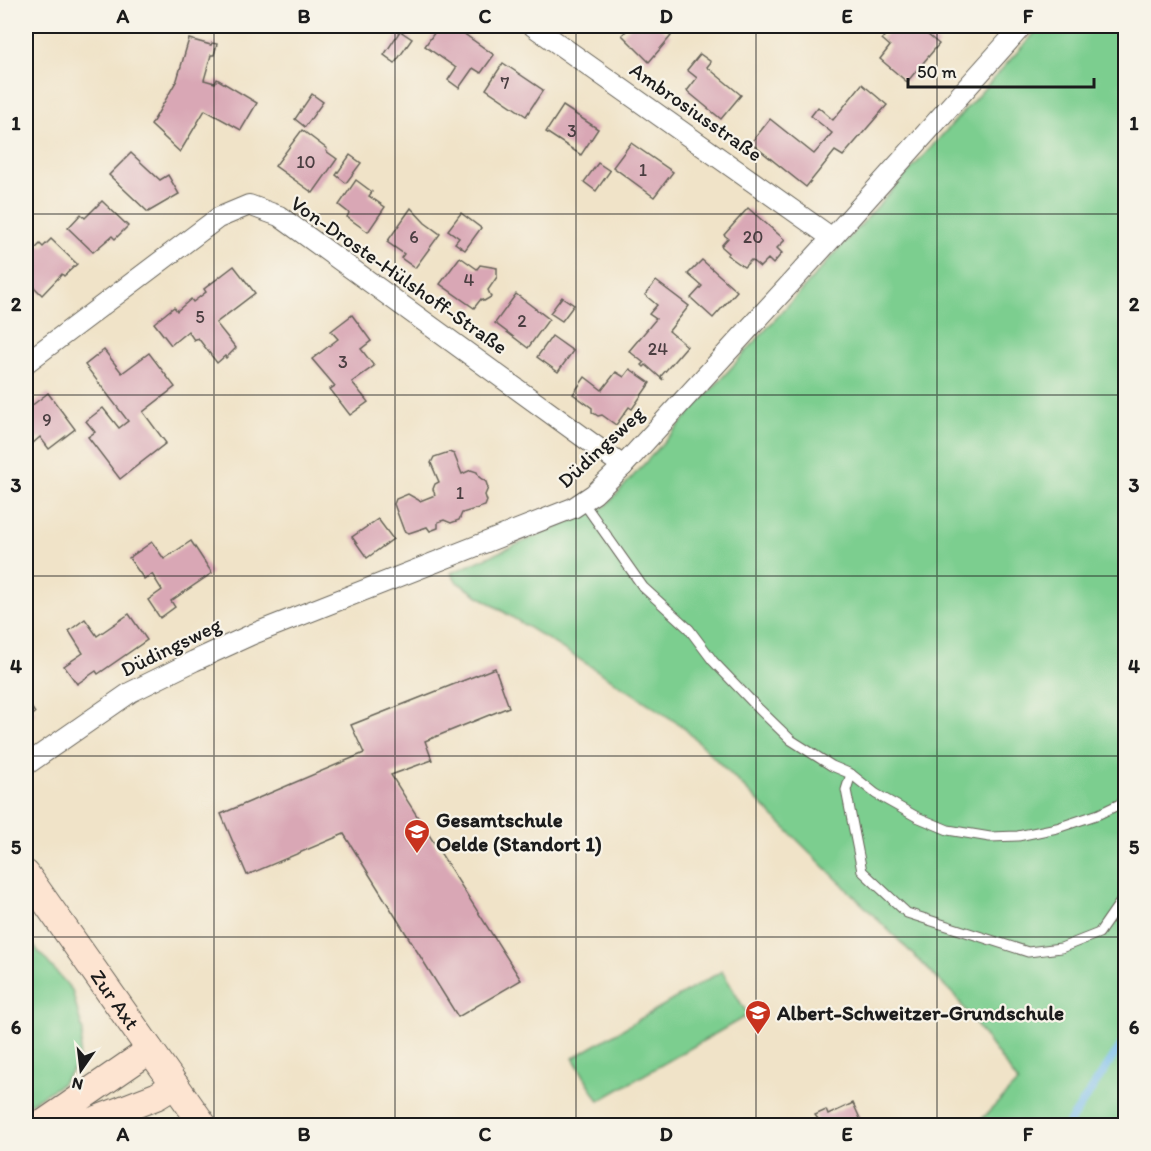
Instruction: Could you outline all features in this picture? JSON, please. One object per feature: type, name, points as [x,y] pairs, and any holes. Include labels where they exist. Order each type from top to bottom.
[{"type":"street","name":"Ambrosiusstraße","points":[[533,26],[832,238]]},
{"type":"street","name":"Düdingsweg","points":[[26,765],[131,692],[214,652],[253,634],[573,508],[583,502],[623,466],[1022,26]]},
{"type":"street","name":"Von-Droste-Hülshoff-Straße","points":[[26,363],[218,218],[249,205],[279,216],[623,466]]},
{"type":"street","name":"Zur Axt","points":[[26,874],[204,1125]]},
{"type":"street","points":[[35,1125],[44,1123],[150,1050]]},
{"type":"street","points":[[80,1125],[157,1096],[175,1085]]},
{"type":"lane","points":[[583,502],[643,587],[689,629],[714,661],[791,740],[832,766],[851,774],[876,794],[917,817],[948,831],[990,837],[1018,836],[1057,828],[1099,814],[1125,801]]},
{"type":"lane","points":[[851,774],[846,790],[862,871],[907,913],[1028,952],[1061,948],[1099,933],[1125,894]]},
{"type":"green space","points":[[1041,26],[1125,26],[1125,1125],[976,1125],[1018,1082],[955,996],[683,727],[457,582],[451,573],[606,506]]},
{"type":"green space","points":[[26,937],[72,990],[83,1032],[78,1063],[60,1085],[26,1106]]},
{"type":"green space","points":[[722,971],[748,1015],[599,1101],[573,1058]]},
{"type":"building","points":[[439,26],[453,26],[494,55],[481,73],[473,68],[459,88],[448,80],[456,68],[425,46]]},
{"type":"building","points":[[631,26],[658,26],[671,36],[649,62],[622,35]]},
{"type":"building","points":[[893,26],[917,26],[939,44],[907,82],[880,59],[890,46],[882,39]]},
{"type":"building","points":[[400,31],[412,39],[395,63],[384,55]]},
{"type":"building","points":[[189,39],[211,45],[212,43],[217,44],[214,55],[211,55],[204,80],[215,83],[217,79],[257,103],[241,130],[205,110],[180,152],[151,125],[177,80]]},
{"type":"building","points":[[700,54],[711,62],[707,67],[741,95],[721,119],[687,91],[697,78],[687,70]]},
{"type":"building","points":[[503,63],[543,90],[526,116],[486,89]]},
{"type":"building","points":[[862,84],[887,105],[843,156],[835,151],[806,187],[751,143],[770,119],[814,154],[832,133],[811,116],[818,107],[833,120]]},
{"type":"building","points":[[312,94],[323,102],[305,127],[295,119]]},
{"type":"building","points":[[563,106],[598,129],[581,155],[546,132]]},
{"type":"building","points":[[302,130],[337,159],[313,193],[275,166]]},
{"type":"building","points":[[631,143],[673,172],[654,197],[613,167]]},
{"type":"building","points":[[131,153],[160,180],[168,175],[179,194],[148,212],[109,175]]},
{"type":"building","points":[[350,155],[361,163],[346,183],[336,175]]},
{"type":"building","points":[[598,163],[610,171],[596,191],[584,182]]},
{"type":"building","points":[[356,180],[372,192],[369,196],[385,207],[368,232],[347,217],[349,213],[339,205]]},
{"type":"building","points":[[102,201],[128,226],[115,239],[112,236],[93,252],[68,228],[81,214],[85,218]]},
{"type":"building","points":[[411,208],[425,223],[440,234],[415,268],[401,258],[404,254],[387,242]]},
{"type":"building","points":[[748,208],[785,240],[777,248],[782,253],[773,264],[768,259],[760,267],[751,260],[744,267],[727,255],[729,253],[721,246],[728,238],[724,235]]},
{"type":"building","points":[[461,213],[481,228],[465,250],[455,243],[459,238],[448,230]]},
{"type":"building","points":[[51,239],[77,264],[64,276],[62,274],[42,295],[26,279],[26,258],[40,244],[43,247]]},
{"type":"building","points":[[460,257],[477,269],[480,265],[497,268],[497,277],[488,290],[491,297],[484,301],[481,299],[474,308],[440,284]]},
{"type":"building","points":[[702,260],[737,291],[713,318],[691,298],[702,286],[688,274]]},
{"type":"building","points":[[234,266],[255,293],[216,323],[236,348],[217,363],[198,338],[194,340],[188,331],[171,345],[154,323],[174,307],[177,311],[191,299],[193,302],[206,292],[204,289]]},
{"type":"building","points":[[656,281],[689,306],[669,331],[687,346],[661,376],[663,380],[646,365],[644,367],[642,365],[644,363],[629,351],[656,319],[649,314],[657,305],[645,295]]},
{"type":"building","points":[[516,294],[549,319],[528,348],[495,323]]},
{"type":"building","points":[[562,297],[574,305],[562,321],[550,313]]},
{"type":"building","points":[[352,315],[371,341],[361,349],[374,366],[352,382],[368,402],[350,415],[330,389],[335,386],[312,359],[338,339],[331,331]]},
{"type":"building","points":[[552,336],[573,351],[558,372],[537,357]]},
{"type":"building","points":[[104,350],[122,373],[149,353],[175,387],[143,412],[166,443],[120,479],[88,437],[95,432],[86,421],[103,408],[119,428],[128,421],[85,365]]},
{"type":"building","points":[[630,369],[650,383],[632,409],[629,407],[616,425],[602,415],[598,416],[592,412],[592,408],[573,394],[585,377],[602,390],[616,372],[624,377]]},
{"type":"building","points":[[48,393],[75,429],[49,449],[40,437],[26,449],[26,410]]},
{"type":"building","points":[[449,452],[454,454],[462,474],[471,470],[477,472],[479,477],[486,482],[488,488],[485,495],[487,501],[485,506],[462,513],[459,520],[451,523],[444,520],[438,522],[438,528],[430,531],[427,527],[409,533],[404,531],[394,504],[396,499],[408,494],[420,501],[435,495],[433,489],[439,482],[431,463],[434,457]]},
{"type":"building","points":[[378,519],[393,539],[367,558],[352,537]]},
{"type":"building","points":[[191,541],[212,573],[171,601],[175,607],[160,618],[148,600],[162,590],[152,574],[144,579],[129,558],[152,542],[164,559]]},
{"type":"building","points":[[129,614],[147,640],[98,674],[96,671],[77,684],[64,666],[83,653],[69,631],[85,619],[97,636]]},
{"type":"building","points":[[495,668],[509,707],[425,741],[432,760],[391,775],[521,980],[458,1017],[344,834],[247,875],[221,814],[364,753],[351,725]]},
{"type":"building","points":[[26,699],[35,713],[26,720]]},
{"type":"building","points":[[853,1103],[863,1125],[804,1125],[818,1119],[815,1115],[826,1110],[828,1115]]},
{"type":"waterway","points":[[1067,1126],[1126,1038]]},
{"type":"place","name":"Gesamtschule Oelde (Standort 1)","points":[[417,855]]},
{"type":"place","name":"Albert-Schweitzer-Grundschule","points":[[758,1036]]}]
